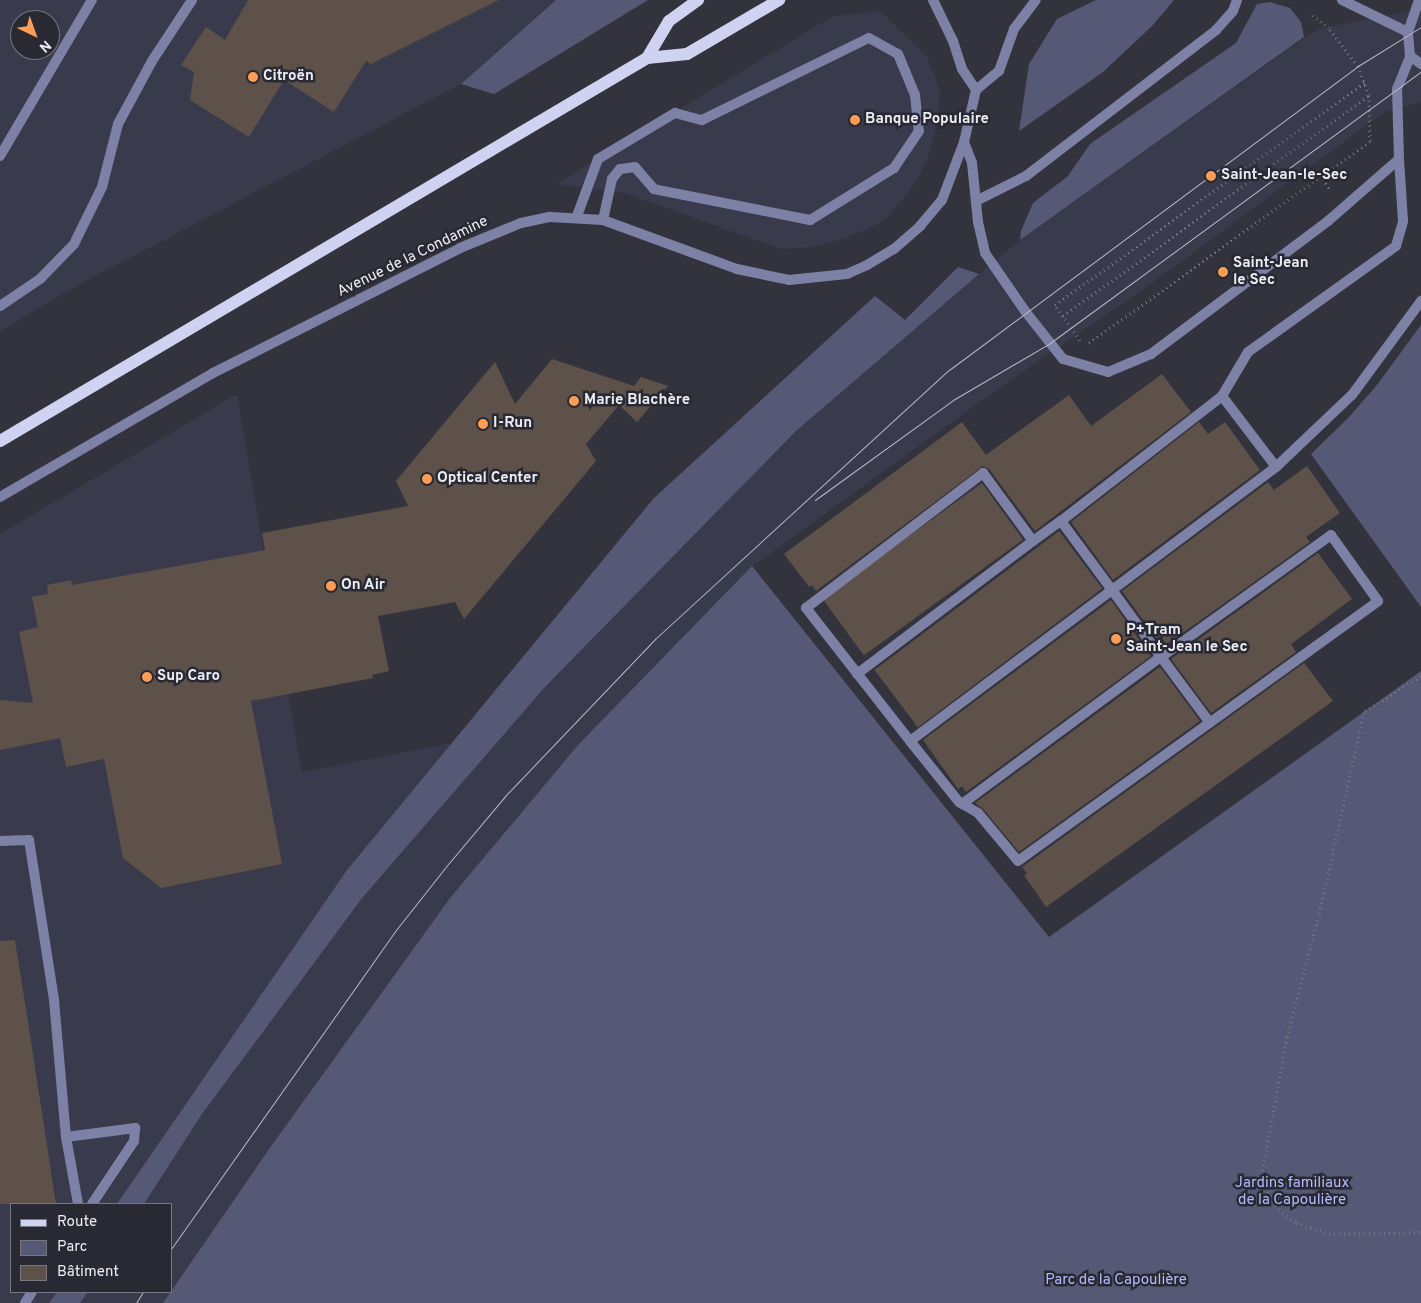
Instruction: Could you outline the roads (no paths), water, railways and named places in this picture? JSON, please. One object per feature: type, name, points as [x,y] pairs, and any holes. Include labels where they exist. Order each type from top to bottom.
[{"type":"main road","points":[[647,58],[669,21],[698,0]]},
{"type":"main road","points":[[0,441],[647,58],[687,54],[779,0]]},
{"type":"street","points":[[0,156],[92,0]]},
{"type":"street","points":[[0,306],[40,279],[74,244],[102,187],[118,124],[152,61],[192,0]]},
{"type":"street","points":[[933,0],[954,41],[962,69],[976,90],[999,71],[1014,29],[1036,0]]},
{"type":"street","points":[[978,200],[1026,176],[1208,36],[1233,11],[1237,0]]},
{"type":"street","points":[[1342,0],[1408,32]]},
{"type":"street","points":[[857,674],[1033,540],[1061,521],[1222,396],[1248,352],[1396,246],[1403,221],[1397,89],[1410,56],[1408,32],[1419,0]]},
{"type":"street","points":[[578,216],[598,159],[675,113],[702,120],[869,38],[898,54],[915,95],[919,132],[894,168],[810,220],[654,189],[635,167],[620,169],[612,180],[603,220]]},
{"type":"street","points":[[1410,56],[1421,64]]},
{"type":"street","name":"Avenue de la Condamine","points":[[0,498],[213,372],[460,248],[521,224],[578,216],[603,220],[763,277],[820,279],[847,274],[894,249],[920,226],[942,200],[964,142],[976,90]]},
{"type":"street","points":[[964,142],[972,164],[978,200],[978,222],[985,253],[1025,312],[1064,359],[1108,372],[1151,354],[1328,221],[1399,159]]},
{"type":"street","points":[[910,741],[1276,467],[1352,395],[1421,302]]},
{"type":"street","points":[[1222,396],[1276,467]]},
{"type":"street","points":[[962,804],[1161,657],[1331,535],[1378,600],[1018,861],[978,813],[962,804],[806,608],[983,473],[1033,540]]},
{"type":"street","points":[[1061,521],[1210,722]]},
{"type":"street","points":[[0,841],[29,840],[54,1000],[66,1136],[78,1203]]},
{"type":"street","points":[[66,1136],[135,1128],[134,1141],[93,1203]]},
{"type":"tram line","points":[[172,1248],[396,930],[449,863],[506,795],[655,639],[949,370],[1358,66],[1421,27]]},
{"type":"tram line","points":[[815,500],[953,400],[1050,343],[1421,71]]},
{"type":"tram line","points":[[136,1303],[142,1293]]},
{"type":"place","name":"Citroën","points":[[253,77]]},
{"type":"place","name":"Banque Populaire","points":[[855,120]]},
{"type":"place","name":"Saint-Jean-le-Sec","points":[[1211,176]]},
{"type":"place","name":"Saint-Jean le Sec","points":[[1223,272]]},
{"type":"place","name":"Marie Blachère","points":[[574,401]]},
{"type":"place","name":"I-Run","points":[[483,424]]},
{"type":"place","name":"Optical Center","points":[[427,479]]},
{"type":"place","name":"On Air","points":[[331,586]]},
{"type":"place","name":"P+Tram Saint-Jean le Sec","points":[[1116,639]]},
{"type":"place","name":"Sup Caro","points":[[147,677]]},
{"type":"park label","name":"Jardins familiaux de la Capoulière","points":[[1292,1192]]},
{"type":"park label","name":"Parc de la Capoulière","points":[[1116,1281]]}]
